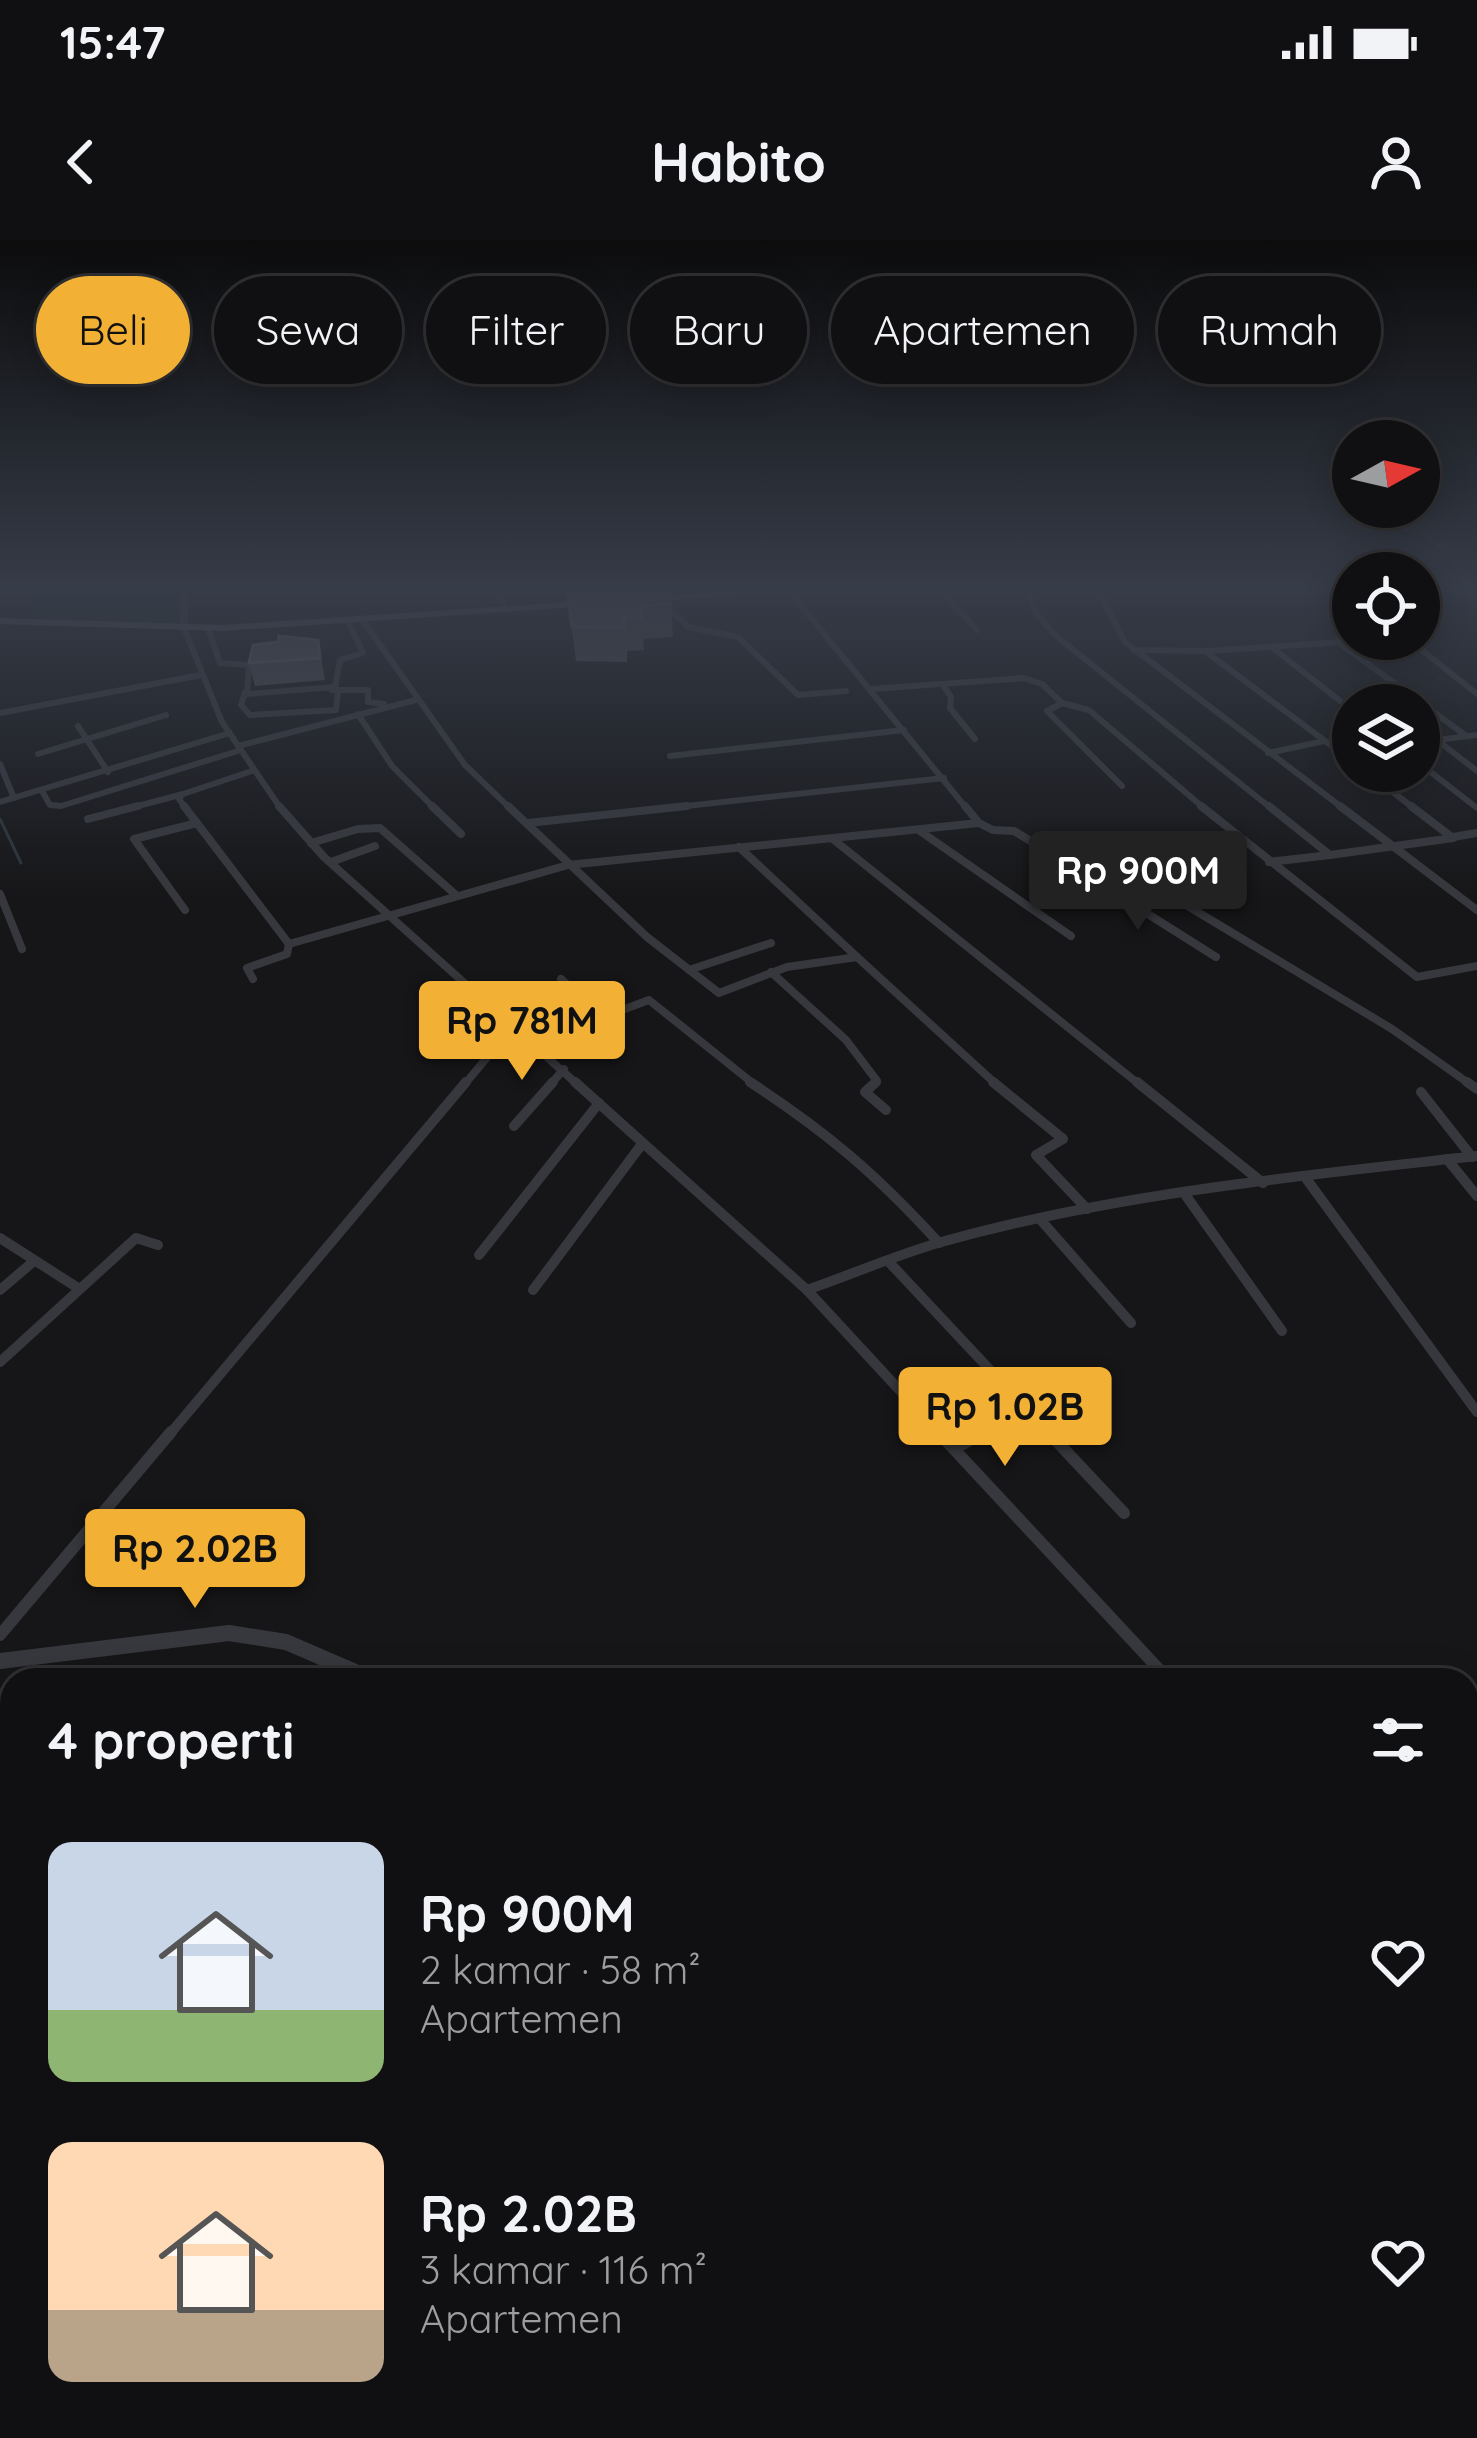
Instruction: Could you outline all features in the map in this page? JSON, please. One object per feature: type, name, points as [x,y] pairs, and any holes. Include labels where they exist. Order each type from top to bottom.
[{"type":"street","points":[[0,713],[113,692]]},
{"type":"street","points":[[209,692],[253,771],[311,843],[807,1290],[1158,1668]]},
{"type":"street","points":[[264,692],[245,692],[241,706],[250,716],[336,710],[333,692]]},
{"type":"street","points":[[366,692],[368,702],[399,704]]},
{"type":"street","points":[[410,692],[455,754],[568,865],[720,994],[772,972],[856,958]]},
{"type":"street","points":[[794,692],[839,692]]},
{"type":"street","points":[[873,692],[980,823],[993,830],[1014,831],[1216,957]]},
{"type":"street","points":[[947,692],[950,708],[975,739]]},
{"type":"street","points":[[1050,692],[1062,703],[1089,710],[1268,862],[1418,977],[1477,966]]},
{"type":"street","points":[[1126,692],[1330,855]]},
{"type":"street","points":[[1188,692],[1477,910]]},
{"type":"street","points":[[1259,692],[1332,747]]},
{"type":"street","points":[[1406,692],[1465,735]]},
{"type":"street","points":[[42,791],[50,805],[61,806],[240,748],[416,700]]},
{"type":"street","points":[[1062,703],[1047,714],[1122,786]]},
{"type":"street","points":[[358,714],[392,766],[461,834]]},
{"type":"street","points":[[38,754],[166,715]]},
{"type":"street","points":[[78,727],[108,772]]},
{"type":"street","points":[[670,756],[904,730]]},
{"type":"street","points":[[0,802],[230,733]]},
{"type":"street","points":[[1477,735],[1437,740],[1477,771]]},
{"type":"street","points":[[1268,753],[1324,741]]},
{"type":"street","points":[[0,764],[14,798]]},
{"type":"street","points":[[88,819],[253,771]]},
{"type":"street","points":[[528,823],[944,778]]},
{"type":"street","points":[[1440,779],[1477,808]]},
{"type":"street","points":[[1393,792],[1454,837]]},
{"type":"street","points":[[183,794],[179,800],[289,944],[287,954],[249,966],[253,979]]},
{"type":"street","points":[[185,910],[134,839],[197,823]]},
{"type":"street","points":[[289,944],[568,865],[980,823]]},
{"type":"street","points":[[311,843],[358,829],[380,828],[456,895]]},
{"type":"street","points":[[920,831],[1072,935]]},
{"type":"street","points":[[1268,862],[1477,833]]},
{"type":"street","points":[[833,839],[1263,1183]]},
{"type":"street","points":[[331,862],[375,846]]},
{"type":"street","points":[[739,848],[965,1059],[1064,1140],[1036,1154],[1087,1209]]},
{"type":"street","points":[[1083,873],[1108,862],[1118,864],[1392,1029],[1477,1089]]},
{"type":"street","points":[[0,894],[22,950]]},
{"type":"street","points":[[689,970],[772,943]]},
{"type":"street","points":[[772,972],[851,1046],[877,1081],[865,1092],[886,1110]]},
{"type":"street","points":[[561,979],[601,1017]]},
{"type":"street","points":[[536,1042],[649,1000],[732,1070],[829,1134],[886,1185],[939,1243]]},
{"type":"street","points":[[0,1635],[515,1024]]},
{"type":"street","points":[[514,1126],[564,1069]]},
{"type":"street","points":[[1421,1092],[1475,1157]]},
{"type":"street","points":[[479,1256],[599,1103]]},
{"type":"street","points":[[533,1289],[642,1144]]},
{"type":"street","points":[[807,1290],[939,1243],[1039,1218],[1184,1193],[1475,1157]]},
{"type":"street","points":[[1447,1159],[1477,1196]]},
{"type":"street","points":[[1305,1178],[1477,1412]]},
{"type":"street","points":[[1184,1193],[1282,1331]]},
{"type":"street","points":[[1039,1218],[1130,1323]]},
{"type":"street","points":[[0,1238],[77,1288]]},
{"type":"street","points":[[0,1362],[136,1238],[158,1245]]},
{"type":"street","points":[[0,1290],[34,1261]]},
{"type":"street","points":[[888,1262],[1124,1514]]},
{"type":"street","points":[[955,1449],[1022,1410]]},
{"type":"street","points":[[0,1661],[256,1634],[297,1642],[350,1668]]},
{"type":"waterway","points":[[0,819],[21,863]]}]
